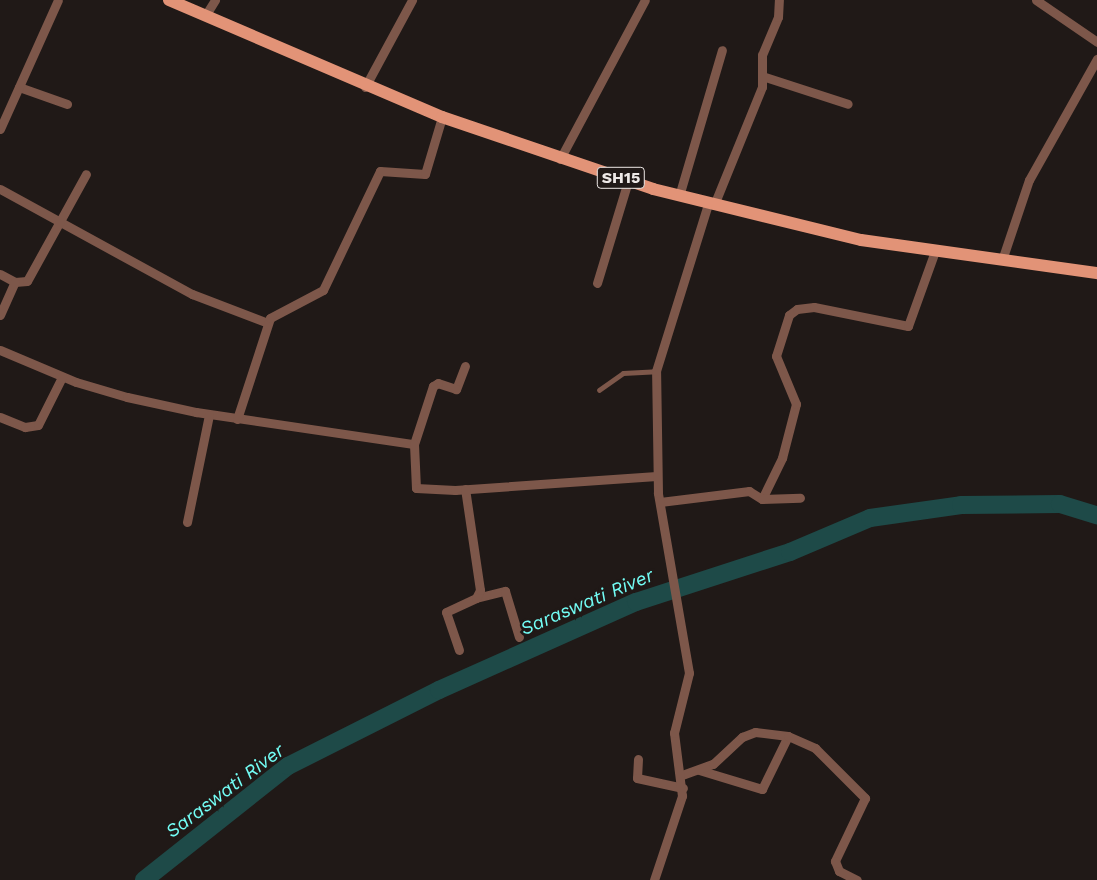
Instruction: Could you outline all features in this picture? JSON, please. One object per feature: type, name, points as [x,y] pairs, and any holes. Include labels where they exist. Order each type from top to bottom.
[{"type":"main road","name":"SH15","points":[[170,0],[365,87],[442,117],[628,181],[815,231],[935,251],[1097,273]]},
{"type":"street","points":[[0,129],[58,0]]},
{"type":"street","points":[[205,16],[215,0]]},
{"type":"street","points":[[365,87],[412,0]]},
{"type":"street","points":[[560,159],[645,0]]},
{"type":"street","points":[[654,880],[683,788],[674,733],[689,673],[680,604],[673,575],[657,476],[656,372],[711,204],[745,135],[762,76],[762,55],[778,17],[778,0]]},
{"type":"street","points":[[1036,0],[1097,42]]},
{"type":"street","points":[[679,196],[722,50]]},
{"type":"street","points":[[1002,260],[1028,180],[1097,59]]},
{"type":"street","points":[[762,76],[848,104]]},
{"type":"street","points":[[19,87],[67,104]]},
{"type":"street","points":[[237,419],[268,323],[276,312],[323,290],[380,171],[425,174],[442,117]]},
{"type":"street","points":[[0,274],[15,282],[27,281],[62,224],[86,174]]},
{"type":"street","points":[[597,283],[628,181]]},
{"type":"street","points":[[0,189],[192,294],[268,323]]},
{"type":"street","points":[[762,499],[784,454],[796,404],[776,356],[789,315],[797,308],[814,307],[908,326],[935,251]]},
{"type":"street","points":[[0,315],[15,282]]},
{"type":"street","points":[[0,350],[62,377],[126,397],[237,419],[414,444]]},
{"type":"street","points":[[465,366],[456,389],[438,383],[433,386],[414,444],[416,488],[465,489],[657,476]]},
{"type":"street","points":[[0,417],[25,427],[38,425],[62,377]]},
{"type":"street","points":[[187,522],[209,414]]},
{"type":"street","points":[[465,489],[480,582],[476,598]]},
{"type":"street","points":[[660,502],[749,491],[762,499],[800,498]]},
{"type":"street","points":[[459,650],[446,612],[476,598],[505,591],[519,637]]},
{"type":"street","points":[[682,775],[699,770],[719,760],[750,733],[788,736],[815,748],[865,798],[835,862],[839,871],[857,880]]},
{"type":"street","points":[[699,770],[762,789],[788,736]]},
{"type":"street","points":[[638,759],[637,778],[683,788]]},
{"type":"lane","points":[[599,390],[623,373],[656,372]]},
{"type":"waterway","name":"Saraswati River","points":[[144,880],[288,766],[439,690],[636,602],[790,552],[870,518],[961,505],[1060,504],[1097,515]]}]
